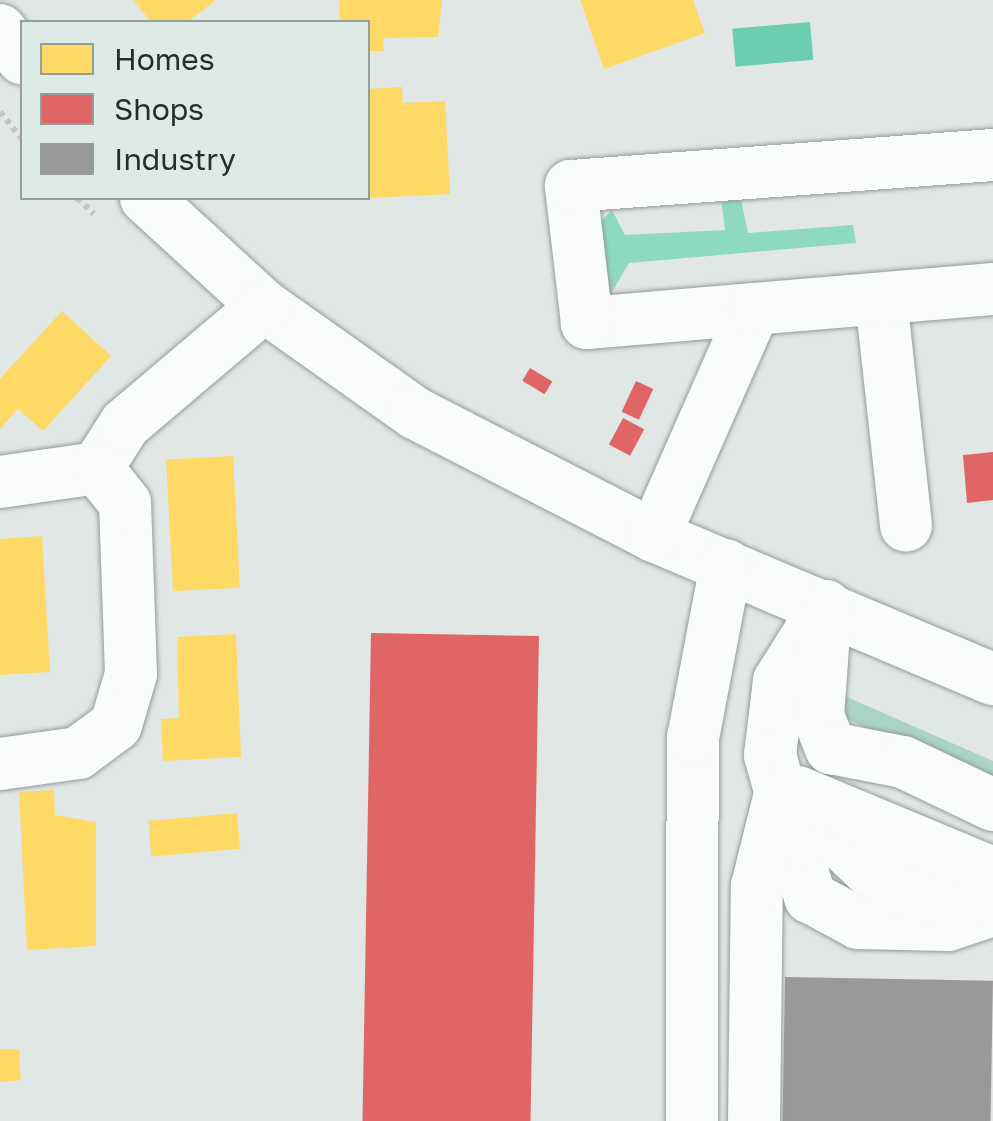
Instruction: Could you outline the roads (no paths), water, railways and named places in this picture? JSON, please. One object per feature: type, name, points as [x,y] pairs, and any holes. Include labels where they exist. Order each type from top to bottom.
[{"type":"street","points":[[0,30],[20,55]]},
{"type":"street","points":[[993,156],[571,186],[587,323],[993,288]]},
{"type":"street","points":[[148,200],[264,306],[415,412],[654,536],[993,679]]},
{"type":"street","points":[[882,298],[906,526]]},
{"type":"street","points":[[98,468],[125,424],[264,306]]},
{"type":"street","points":[[654,536],[754,310]]},
{"type":"street","points":[[0,482],[98,468]]},
{"type":"street","points":[[0,764],[78,754],[116,725],[132,674],[125,502],[98,468]]},
{"type":"street","points":[[692,1121],[694,738],[726,565]]},
{"type":"street","points":[[826,606],[779,681],[770,755],[782,787],[781,910],[829,936],[938,934],[993,906]]},
{"type":"street","points":[[826,606],[818,716],[831,748],[903,762],[993,805]]},
{"type":"street","points":[[782,787],[944,823],[993,848]]},
{"type":"street","points":[[782,787],[876,818],[993,874]]},
{"type":"street","points":[[782,787],[948,883],[993,889]]},
{"type":"street","points":[[782,787],[868,870],[916,896],[993,906]]},
{"type":"street","points":[[754,1121],[757,886],[782,787]]}]
